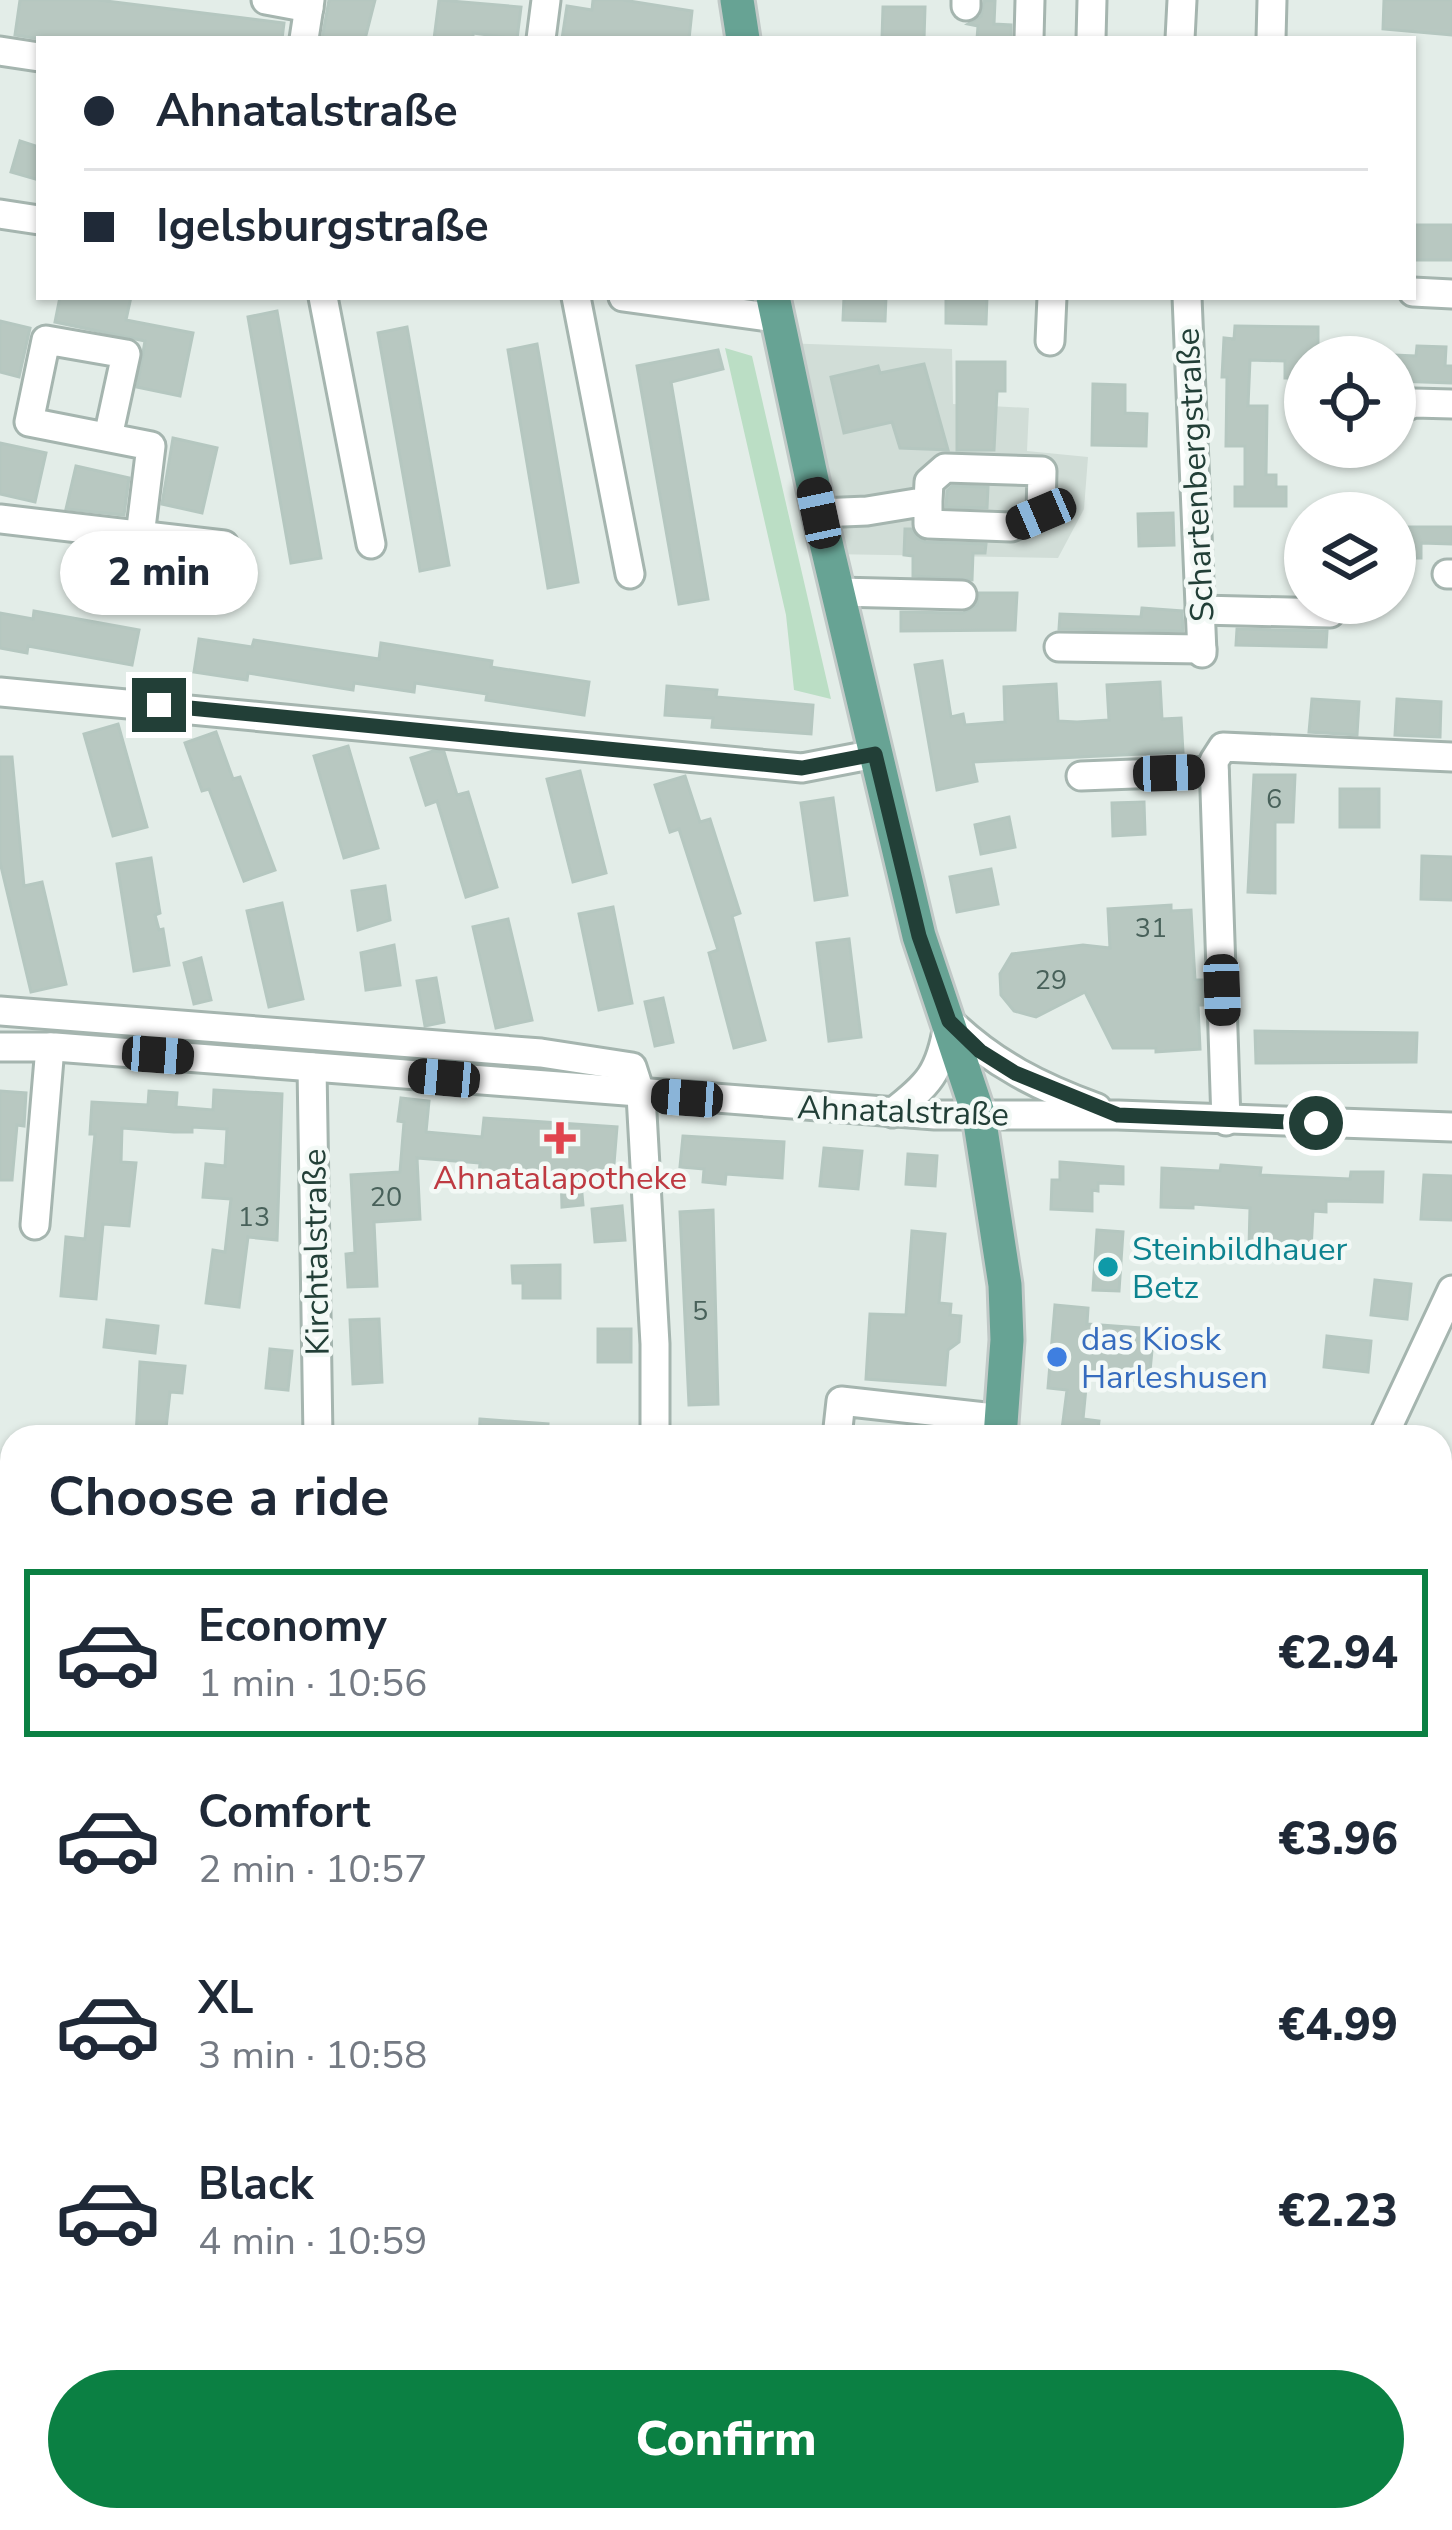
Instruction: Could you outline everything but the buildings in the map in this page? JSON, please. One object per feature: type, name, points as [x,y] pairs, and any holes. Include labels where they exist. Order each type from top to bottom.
[{"type":"main road","points":[[737,0],[743,36]]},
{"type":"main road","points":[[774,307],[919,936],[979,1116],[1005,1286],[1002,1425]]},
{"type":"street","points":[[266,0],[309,4],[304,36]]},
{"type":"street","points":[[541,36],[546,0]]},
{"type":"street","points":[[1029,36],[1030,0]]},
{"type":"street","points":[[1091,36],[1092,0]]},
{"type":"street","points":[[1180,36],[1182,0]]},
{"type":"street","points":[[1270,36],[1272,0]]},
{"type":"street","points":[[0,51],[36,57]]},
{"type":"street","points":[[0,214],[36,220]]},
{"type":"street","points":[[1416,292],[1452,294]]},
{"type":"street","points":[[323,300],[371,544]]},
{"type":"street","points":[[576,300],[630,574]]},
{"type":"street","points":[[668,300],[774,307]]},
{"type":"street","points":[[1050,341],[1052,300]]},
{"type":"street","name":"Schartenbergstraße","points":[[1059,647],[1202,651],[1186,300]]},
{"type":"street","points":[[1416,403],[1452,404]]},
{"type":"street","points":[[108,437],[151,446],[140,536]]},
{"type":"street","points":[[819,513],[928,501]]},
{"type":"street","points":[[0,519],[224,545]]},
{"type":"street","points":[[838,592],[962,595]]},
{"type":"street","points":[[1200,610],[1284,612]]},
{"type":"street","points":[[0,692],[789,767],[875,754]]},
{"type":"street","points":[[1081,776],[1218,759],[1452,757]]},
{"type":"street","points":[[1218,759],[1226,1121]]},
{"type":"street","points":[[0,1011],[134,1018],[600,1060],[632,1067],[641,1095],[656,1344],[655,1425]]},
{"type":"street","points":[[892,1113],[929,1084],[943,1057],[949,1021]]},
{"type":"street","points":[[949,1021],[980,1051],[1015,1073],[1118,1115]]},
{"type":"street","name":"Ahnatalstraße","points":[[0,1047],[50,1047],[892,1113],[1118,1115],[1452,1127]]},
{"type":"street","points":[[35,1225],[50,1047]]},
{"type":"street","name":"Kirchtalstraße","points":[[312,1067],[318,1425]]},
{"type":"street","points":[[1389,1425],[1452,1290]]},
{"type":"street","points":[[838,1425],[841,1401],[984,1425]]},
{"type":"shaded area","points":[[781,343],[952,349],[953,404],[1029,408],[1027,451],[1088,457],[1084,509],[1058,558],[829,554]]},
{"type":"green space","points":[[725,348],[752,356],[831,699],[794,690],[786,615]]},
{"type":"place","name":"Ahnatalapotheke","points":[[560,1138]]},
{"type":"place","name":"Steinbildhauer Betz","points":[[1108,1267]]},
{"type":"place","name":"das Kiosk Harleshusen","points":[[1057,1357]]},
{"type":"route","points":[[159,705],[802,768],[875,754],[919,936],[949,1021],[980,1051],[1015,1073],[1118,1115],[1316,1123]]}]
